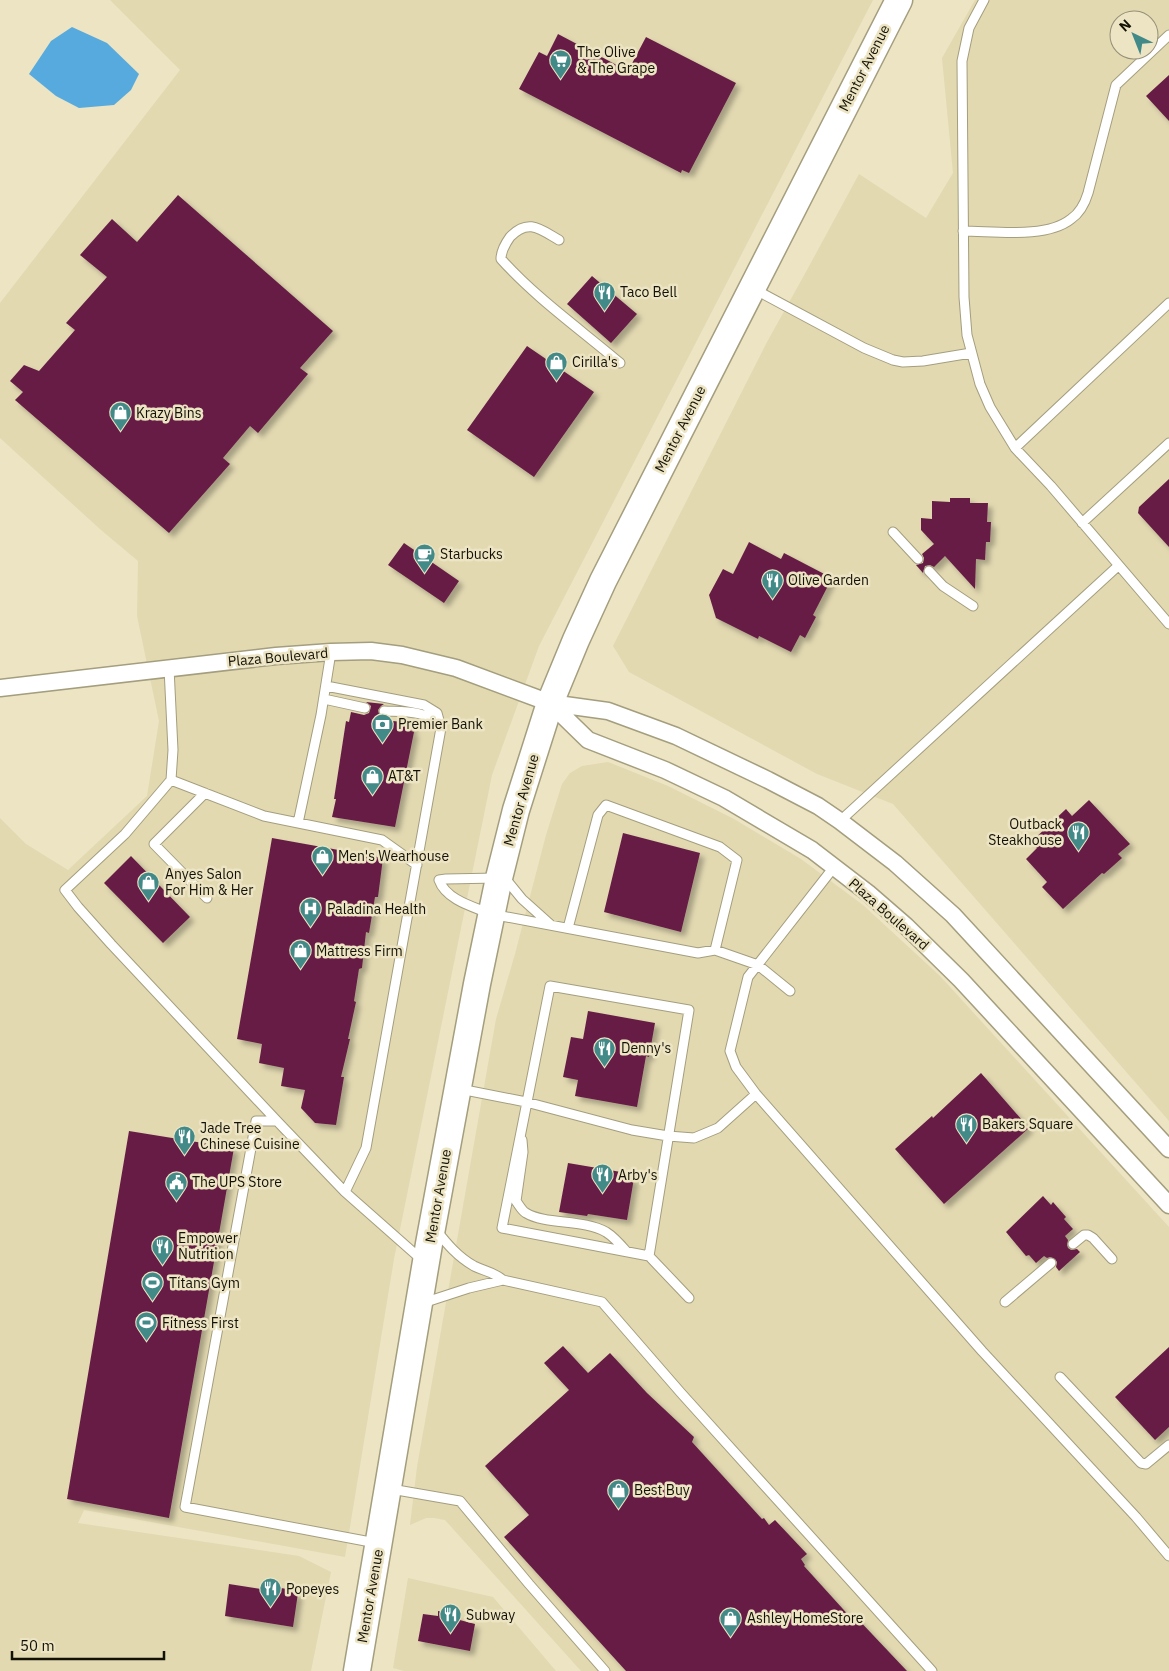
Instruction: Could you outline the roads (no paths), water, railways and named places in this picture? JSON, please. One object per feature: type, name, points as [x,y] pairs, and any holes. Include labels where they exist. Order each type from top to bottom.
[{"type":"main road","name":"Mentor Avenue","points":[[357,1671],[418,1305],[491,914],[516,810],[550,702],[603,581],[899,0]]},
{"type":"street","name":"Plaza Boulevard","points":[[0,688],[276,656],[371,651],[402,655],[456,668],[550,702],[608,711],[676,736],[818,806],[895,863],[953,915],[1169,1149]]},
{"type":"street","name":"Plaza Boulevard","points":[[550,702],[588,740],[665,770],[724,798],[812,850],[834,867],[906,926],[961,980],[1169,1205]]},
{"type":"lane","points":[[984,0],[969,28],[962,55],[964,297],[967,335],[980,384],[990,407],[1015,448],[1082,522],[1169,624]]},
{"type":"lane","points":[[963,231],[1038,231],[1062,224],[1073,218],[1085,201],[1088,193],[1116,85],[1169,36]]},
{"type":"lane","points":[[559,240],[536,227],[524,226],[508,240],[501,253],[501,259],[539,295],[620,363]]},
{"type":"lane","points":[[752,288],[856,344],[893,360],[903,362],[923,361],[971,353]]},
{"type":"lane","points":[[1015,448],[1169,304]]},
{"type":"lane","points":[[1082,522],[1169,443]]},
{"type":"lane","points":[[893,532],[918,559]]},
{"type":"lane","points":[[840,821],[1118,566]]},
{"type":"lane","points":[[929,571],[943,586],[973,606]]},
{"type":"lane","points":[[298,823],[324,699],[331,652]]},
{"type":"lane","points":[[169,668],[173,750],[171,780],[125,834],[65,890],[111,944],[345,1192],[426,1264]]},
{"type":"lane","points":[[326,686],[424,705],[437,713],[441,728],[366,1148],[345,1192]]},
{"type":"lane","points":[[324,699],[365,708]]},
{"type":"lane","points":[[384,711],[425,716],[435,720],[441,728]]},
{"type":"lane","points":[[171,780],[264,816],[382,840],[417,865]]},
{"type":"lane","points":[[204,793],[154,844],[207,898]]},
{"type":"lane","points":[[568,928],[598,815],[606,806],[720,847],[737,860],[715,950]]},
{"type":"lane","points":[[834,867],[748,977],[730,1052],[736,1067],[756,1094],[982,1350],[1136,1517],[1169,1556]]},
{"type":"lane","points":[[551,925],[499,875],[439,880],[448,893],[465,904],[491,914],[698,953],[715,950],[758,965],[790,991]]},
{"type":"lane","points":[[649,1256],[689,1010],[550,986],[502,1228],[649,1256],[689,1298]]},
{"type":"lane","points":[[458,1089],[526,1102],[632,1130],[694,1138],[718,1128],[756,1094]]},
{"type":"lane","points":[[277,1121],[256,1120],[185,1507],[379,1543]]},
{"type":"lane","points":[[520,1132],[523,1152],[516,1201],[525,1213],[538,1218],[600,1229],[613,1238],[626,1251]]},
{"type":"lane","points":[[432,1226],[462,1259],[477,1268],[494,1272],[503,1280]]},
{"type":"lane","points":[[1073,1244],[1084,1235],[1088,1235],[1112,1259]]},
{"type":"lane","points":[[1005,1302],[1051,1263]]},
{"type":"lane","points":[[418,1305],[469,1288],[503,1280],[602,1302],[932,1671]]},
{"type":"lane","points":[[1060,1377],[1141,1463],[1146,1464],[1151,1461],[1169,1445]]},
{"type":"lane","points":[[388,1488],[460,1501],[605,1671]]},
{"type":"water","points":[[72,27],[107,43],[139,74],[131,90],[114,105],[79,108],[56,96],[29,74],[51,41]]},
{"type":"place","name":"The Olive & The Grape","points":[[561,79]]},
{"type":"place","name":"Taco Bell","points":[[604,311]]},
{"type":"place","name":"Cirilla's","points":[[556,381]]},
{"type":"place","name":"Krazy Bins","points":[[120,432]]},
{"type":"place","name":"Starbucks","points":[[424,573]]},
{"type":"place","name":"Olive Garden","points":[[772,599]]},
{"type":"place","name":"Premier Bank","points":[[382,743]]},
{"type":"place","name":"AT&T","points":[[372,795]]},
{"type":"place","name":"Outback Steakhouse","points":[[1078,851]]},
{"type":"place","name":"Men's Wearhouse","points":[[322,875]]},
{"type":"place","name":"Anyes Salon For Him & Her","points":[[149,901]]},
{"type":"place","name":"Paladina Health","points":[[311,928]]},
{"type":"place","name":"Mattress Firm","points":[[300,970]]},
{"type":"place","name":"Denny's","points":[[605,1067]]},
{"type":"place","name":"Bakers Square","points":[[966,1143]]},
{"type":"place","name":"Jade Tree Chinese Cuisine","points":[[184,1155]]},
{"type":"place","name":"Arby's","points":[[602,1194]]},
{"type":"place","name":"The UPS Store","points":[[176,1201]]},
{"type":"place","name":"Empower Nutrition","points":[[162,1265]]},
{"type":"place","name":"Titans Gym","points":[[153,1302]]},
{"type":"place","name":"Fitness First","points":[[146,1342]]},
{"type":"place","name":"Best Buy","points":[[618,1509]]},
{"type":"place","name":"Popeyes","points":[[270,1608]]},
{"type":"place","name":"Subway","points":[[450,1634]]},
{"type":"place","name":"Ashley HomeStore","points":[[731,1637]]}]
